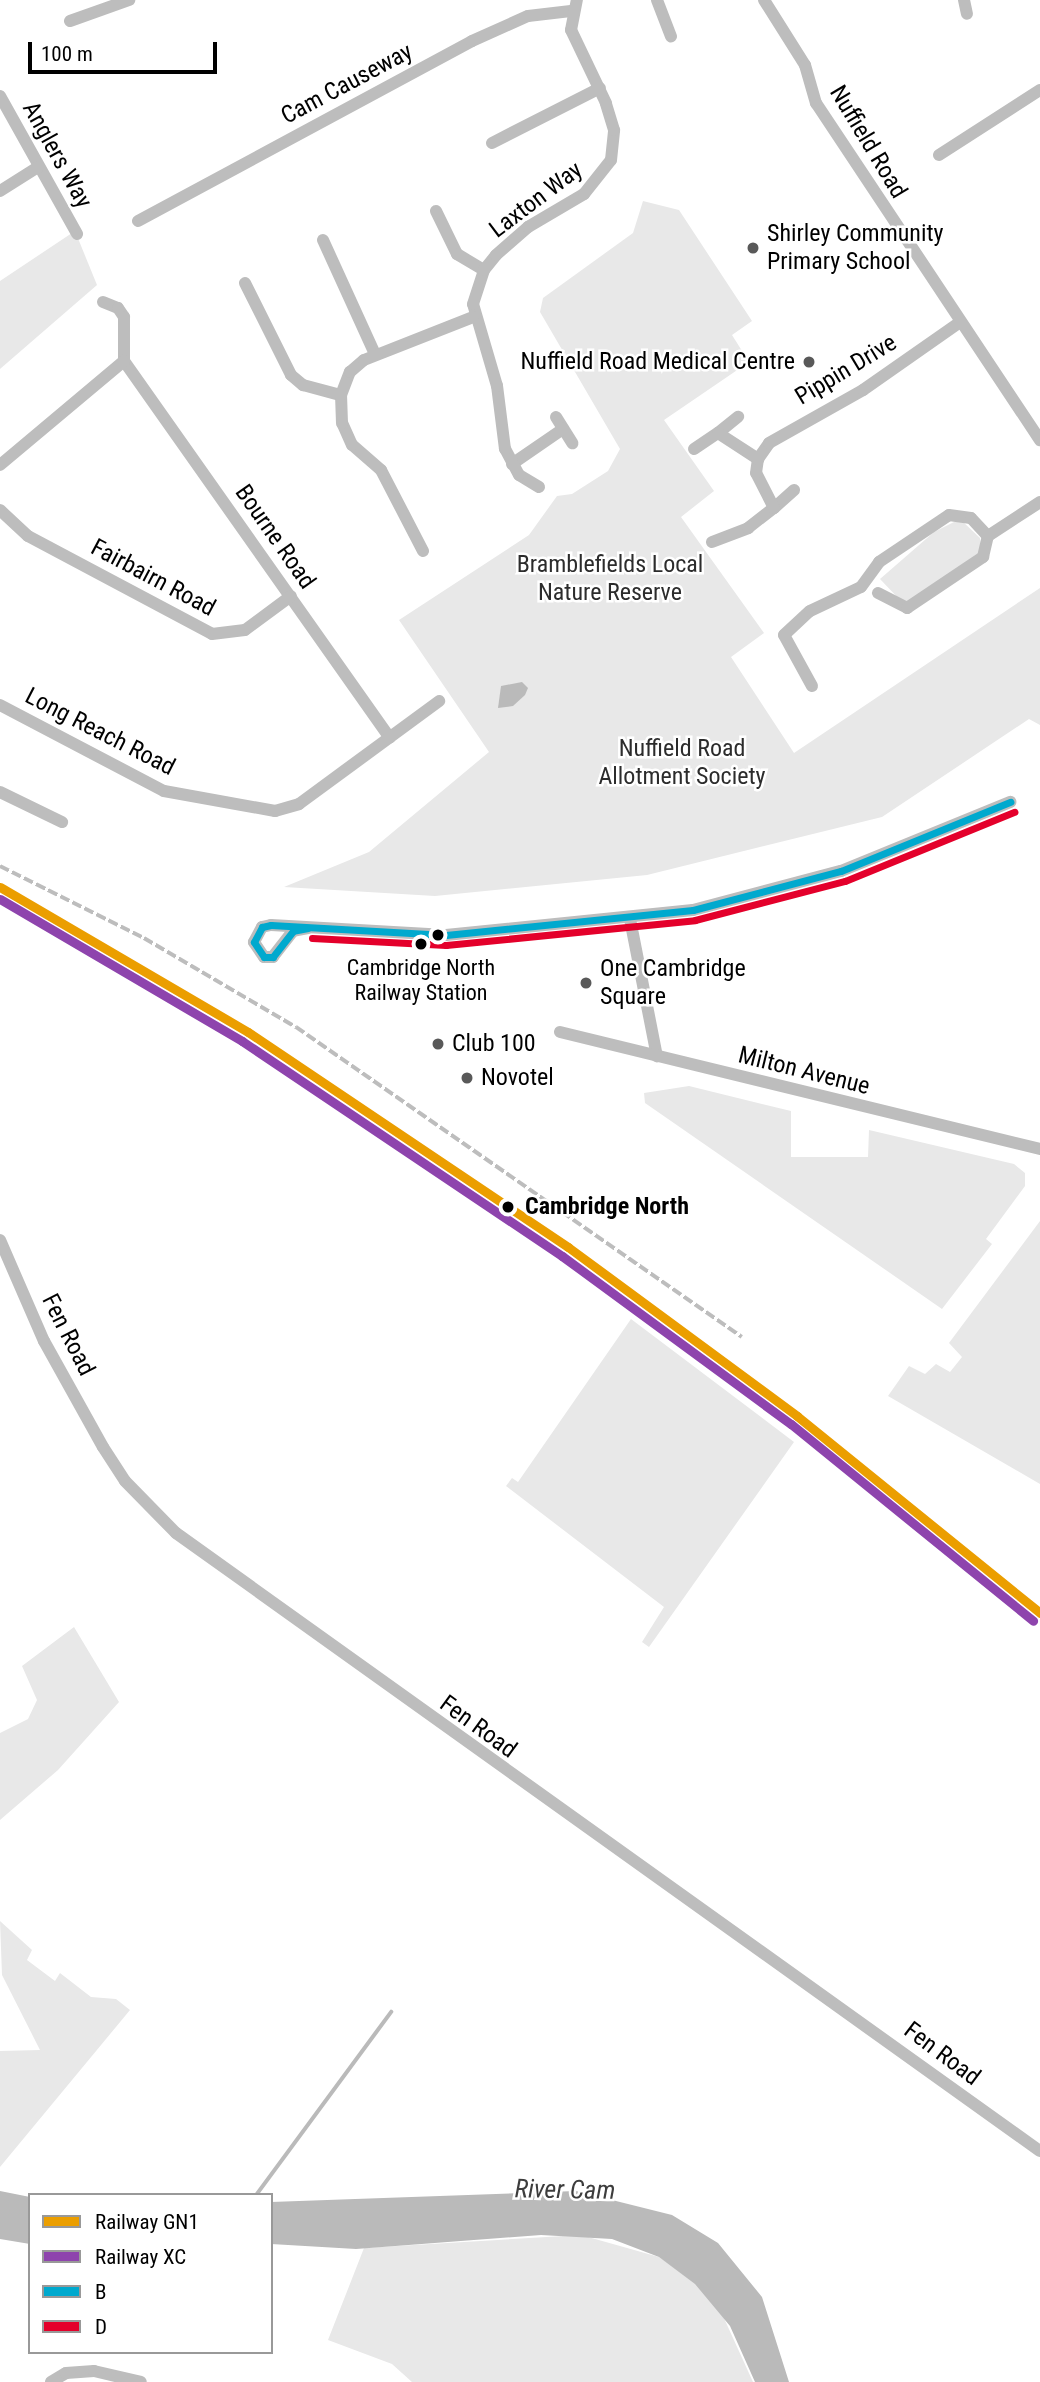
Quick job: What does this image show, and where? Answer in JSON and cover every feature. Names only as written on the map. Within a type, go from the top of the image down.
[{"type":"street","points":[[70,22],[129,0]]},
{"type":"street","points":[[657,0],[671,36]]},
{"type":"street","name":"Nuffield Road","points":[[764,0],[804,65],[816,103],[1040,440]]},
{"type":"street","points":[[964,0],[967,15]]},
{"type":"street","name":"Laxton Way","points":[[512,464],[505,449],[497,386],[473,317],[474,291],[484,270],[509,242],[584,194],[606,171],[614,131],[600,88],[571,30],[574,6]]},
{"type":"street","name":"Cam Causeway","points":[[138,221],[472,41],[544,11],[574,6]]},
{"type":"street","points":[[492,143],[600,88]]},
{"type":"street","points":[[939,155],[1040,90]]},
{"type":"street","name":"Anglers Way","points":[[0,96],[77,234]]},
{"type":"street","points":[[0,191],[38,167]]},
{"type":"street","points":[[436,211],[457,254],[484,270]]},
{"type":"street","points":[[323,240],[375,354]]},
{"type":"street","points":[[245,283],[291,375],[303,385],[341,395]]},
{"type":"street","points":[[0,465],[124,361],[124,317],[118,308],[103,302]]},
{"type":"street","points":[[423,551],[381,470],[352,445],[342,424],[341,395],[350,372],[375,354],[473,317]]},
{"type":"street","name":"Pippin Drive","points":[[758,459],[786,430],[863,390],[960,322]]},
{"type":"street","name":"Bourne Road","points":[[124,361],[390,738]]},
{"type":"street","points":[[556,417],[572,443]]},
{"type":"street","points":[[694,449],[738,417]]},
{"type":"street","points":[[539,487],[512,464],[563,429]]},
{"type":"street","points":[[718,433],[758,459],[757,478],[774,508]]},
{"type":"street","points":[[712,542],[748,528],[794,490]]},
{"type":"street","points":[[900,622],[903,609],[982,557],[988,536],[1040,502]]},
{"type":"street","name":"Fairbairn Road","points":[[0,510],[28,536],[204,631],[244,630],[291,596]]},
{"type":"street","points":[[784,635],[825,601],[860,587],[886,556],[949,515],[971,518],[988,536]]},
{"type":"street","points":[[878,593],[903,609]]},
{"type":"street","points":[[770,631],[784,635],[813,686]]},
{"type":"street","name":"Long Reach Road","points":[[0,705],[164,791],[275,811],[299,804],[439,701]]},
{"type":"street","points":[[0,792],[62,822]]},
{"type":"street","points":[[308,928],[293,931],[285,945],[273,957],[257,951],[256,934],[271,925],[409,936],[630,919],[794,885],[1010,802]]},
{"type":"street","points":[[630,919],[657,1056]]},
{"type":"street","points":[[271,925],[279,928],[285,945]]},
{"type":"street","name":"Milton Avenue","points":[[560,1032],[1040,1149]]},
{"type":"street","name":"Fen Road","points":[[0,1240],[44,1341],[103,1447],[125,1480],[176,1533],[1040,2151]]},
{"type":"street","points":[[51,2382],[66,2373],[94,2371],[141,2382]]},
{"type":"green space","points":[[643,201],[679,210],[752,321],[732,335],[749,362],[664,420],[714,491],[681,517],[764,633],[731,657],[794,753],[1040,588],[1040,725],[1029,719],[882,817],[647,875],[435,896],[284,887],[369,852],[489,752],[399,620],[529,535],[557,496],[572,494],[608,471],[620,449],[540,312],[543,298],[633,233]]},
{"type":"green space","points":[[75,231],[97,285],[0,369],[0,281]]},
{"type":"green space","points":[[960,519],[980,538],[981,551],[910,602],[899,599],[880,579],[934,532]]},
{"type":"green space","points":[[689,1086],[791,1111],[791,1157],[868,1157],[869,1130],[1014,1164],[1025,1173],[1025,1186],[986,1239],[992,1244],[942,1309],[645,1103],[644,1093]]},
{"type":"green space","points":[[1040,1221],[1040,1484],[888,1396],[909,1366],[925,1374],[936,1364],[950,1372],[962,1357],[949,1343]]},
{"type":"green space","points":[[631,1319],[794,1442],[649,1647],[642,1642],[664,1607],[506,1486],[512,1478],[518,1482]]},
{"type":"green space","points":[[74,1627],[119,1702],[58,1770],[0,1820],[0,1733],[28,1719],[37,1700],[22,1666]]},
{"type":"green space","points":[[0,1921],[32,1950],[27,1960],[55,1981],[60,1973],[91,1997],[116,1999],[130,2010],[0,2167],[0,2051],[40,2050],[2,1975]]},
{"type":"green space","points":[[581,2235],[659,2257],[713,2294],[753,2382],[412,2382],[392,2364],[328,2340],[364,2248]]},
{"type":"shaded area","points":[[522,682],[528,688],[525,695],[513,706],[498,708],[501,686]]},
{"type":"shaded area","points":[[0,2191],[28,2197],[28,2244],[0,2239]]},
{"type":"shaded area","points":[[576,2191],[672,2215],[718,2243],[762,2297],[789,2382],[755,2382],[730,2326],[695,2284],[659,2257],[612,2239],[541,2235],[356,2249],[273,2244],[273,2202]]},
{"type":"waterway","points":[[258,2193],[391,2012]]},
{"type":"railway","points":[[0,866],[144,938],[296,1027],[742,1337]]},
{"type":"rail line","name":"GN1","points":[[0,887],[248,1032],[568,1247],[797,1416],[1040,1613]]},
{"type":"rail line","name":"XC","points":[[0,899],[242,1041],[562,1256],[791,1424],[1033,1621]]},
{"type":"transit line","name":"B","points":[[308,928],[293,931],[273,957],[264,957],[254,942],[262,927],[271,925],[446,935],[693,910],[841,871],[1010,802]]},
{"type":"transit line","name":"D","points":[[312,938],[446,945],[695,920],[845,881],[1014,812]]},
{"type":"place","name":"Shirley Community Primary School","points":[[753,248]]},
{"type":"place","name":"Nuffield Road Medical Centre","points":[[809,362]]},
{"type":"place","name":"Cambridge North Railway Station","points":[[421,944]]},
{"type":"place","name":"One Cambridge Square","points":[[586,983]]},
{"type":"place","name":"Club 100","points":[[438,1044]]},
{"type":"place","name":"Novotel","points":[[467,1078]]},
{"type":"place","name":"Cambridge North","points":[[508,1207]]},
{"type":"park label","name":"Bramblefields Local Nature Reserve","points":[[610,579]]},
{"type":"park label","name":"Nuffield Road Allotment Society","points":[[682,763]]},
{"type":"water label","name":"River Cam","points":[[565,2190]]}]
